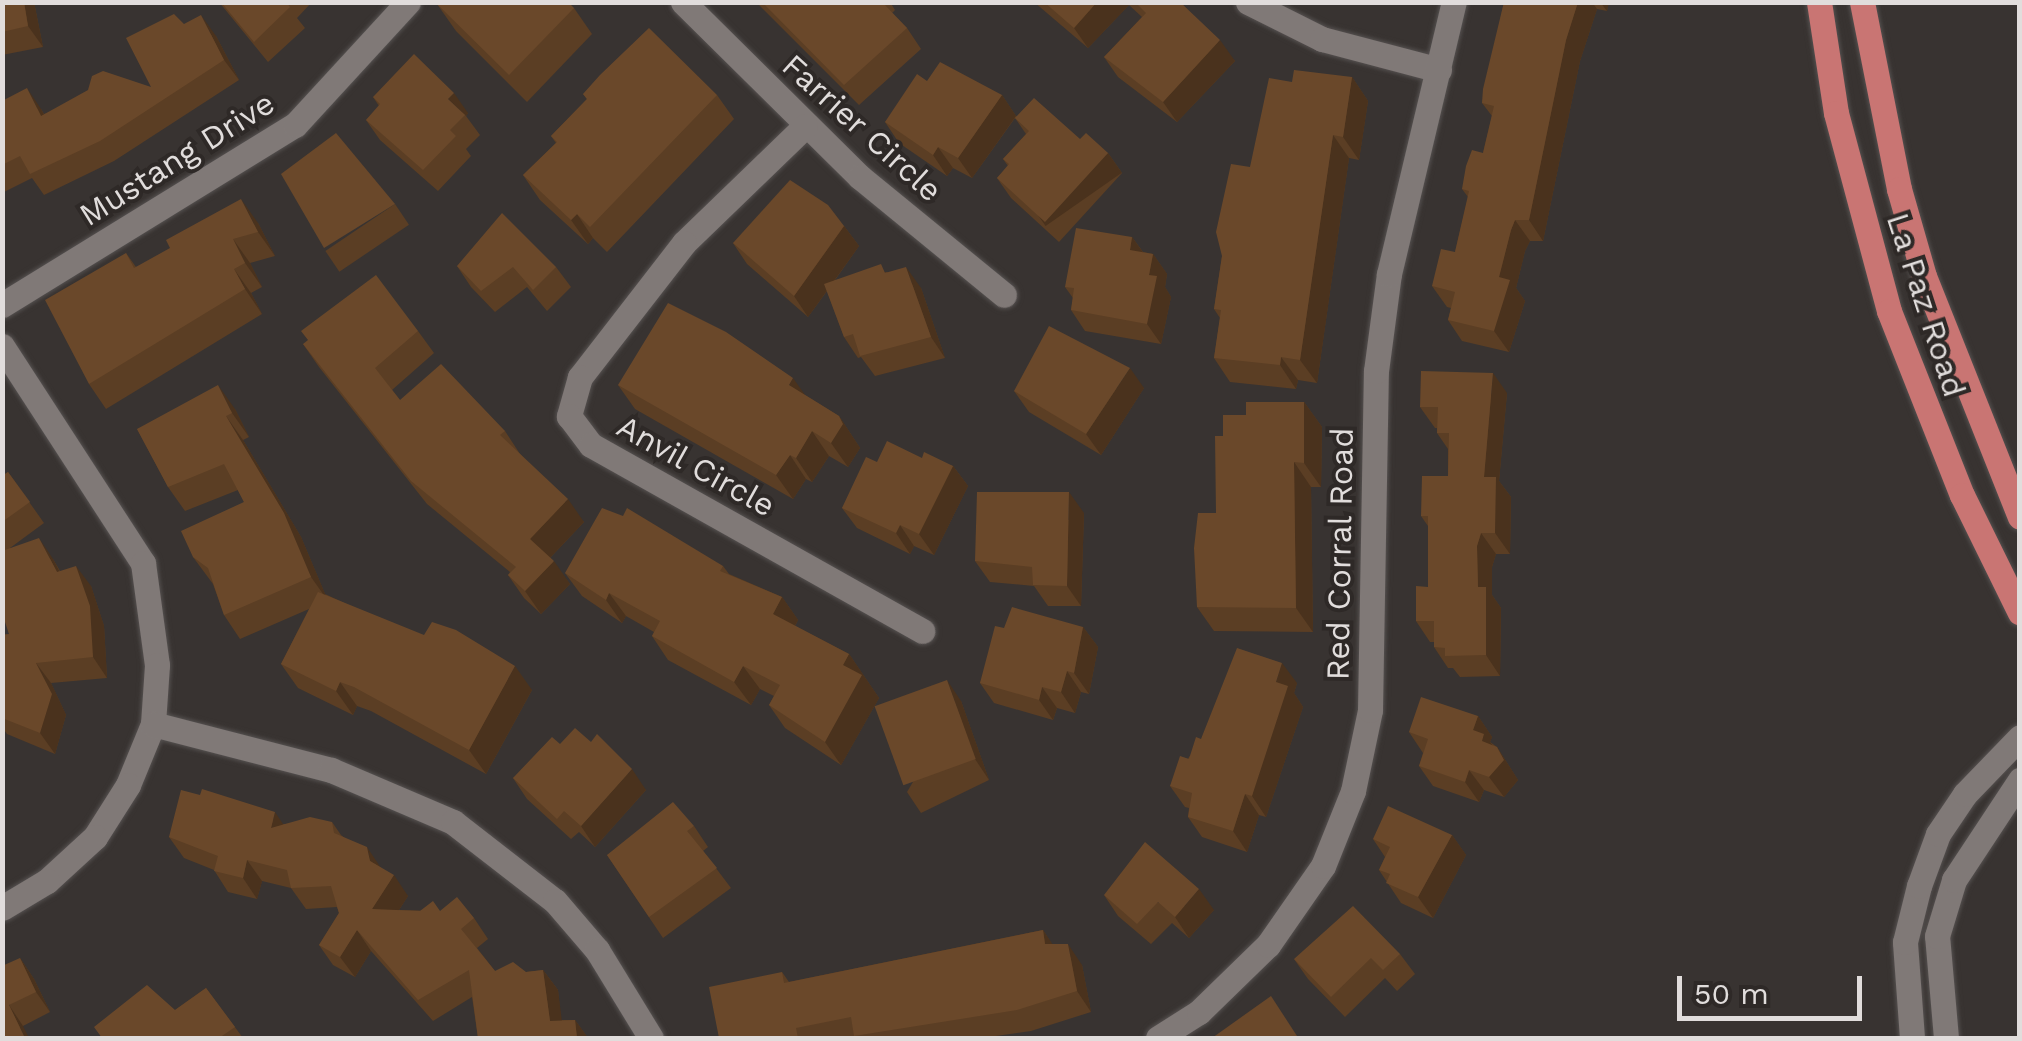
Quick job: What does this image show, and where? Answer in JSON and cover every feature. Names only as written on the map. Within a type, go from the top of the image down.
[{"type":"main road","name":"La Paz Road","points":[[1818,2],[1840,130],[1889,311],[1962,495],[2020,613]]},
{"type":"main road","name":"La Paz Road","points":[[1862,2],[1899,190],[1924,276],[2020,517]]},
{"type":"street","name":"Mustang Drive","points":[[2,304],[295,125],[408,2]]},
{"type":"street","name":"Farrier Circle","points":[[683,2],[805,126],[1004,296]]},
{"type":"street","points":[[1248,2],[1322,39],[1439,70]]},
{"type":"street","name":"Red Corral Road","points":[[1158,1038],[1200,1012],[1268,945],[1322,866],[1353,791],[1370,710],[1376,371],[1390,274],[1454,2]]},
{"type":"street","name":"Anvil Circle","points":[[805,126],[684,243],[580,377],[569,416],[590,445],[922,631]]},
{"type":"street","points":[[2,346],[144,563],[157,665],[152,724],[128,785],[95,836],[47,881],[2,908]]},
{"type":"street","points":[[152,724],[331,770],[454,822],[555,901],[598,950],[651,1038]]},
{"type":"street","points":[[1912,1038],[1905,942],[1919,886],[1938,834],[1965,794],[2020,737]]},
{"type":"street","points":[[1946,1038],[1937,936],[1954,880],[2020,780]]},
{"type":"building","points":[[2,2],[24,2],[28,26],[2,32]]},
{"type":"building","points":[[221,2],[286,2],[290,7],[254,42]]},
{"type":"building","points":[[439,2],[568,2],[574,8],[509,75]]},
{"type":"building","points":[[762,2],[882,2],[907,28],[844,85]]},
{"type":"building","points":[[1044,2],[1097,2],[1074,28]]},
{"type":"building","points":[[1135,2],[1180,2],[1220,40],[1163,102],[1104,57],[1146,13]]},
{"type":"building","points":[[1504,2],[1578,2],[1566,40],[1529,220],[1515,220],[1499,277],[1510,280],[1494,331],[1448,320],[1455,292],[1432,286],[1441,249],[1455,252],[1469,191],[1462,189],[1472,150],[1483,153],[1494,106],[1482,103],[1483,89]]},
{"type":"building","points":[[174,14],[184,24],[201,15],[224,60],[100,141],[30,174],[20,156],[2,165],[2,101],[27,88],[41,116],[88,90],[92,76],[103,71],[151,87],[126,38]]},
{"type":"building","points":[[649,28],[717,95],[590,227],[577,214],[571,220],[523,175],[557,142],[551,136],[587,99],[583,94]]},
{"type":"building","points":[[414,54],[454,93],[448,99],[465,115],[450,130],[456,136],[423,170],[366,120],[380,104],[373,97]]},
{"type":"building","points":[[940,62],[1002,95],[958,158],[938,147],[933,155],[885,122],[917,74],[927,81]]},
{"type":"building","points":[[1294,70],[1352,77],[1343,137],[1333,135],[1300,360],[1281,357],[1280,365],[1214,358],[1221,310],[1214,309],[1222,256],[1216,232],[1231,164],[1250,167],[1269,78],[1292,82]]},
{"type":"building","points":[[1034,98],[1080,139],[1086,133],[1108,153],[1045,222],[997,178],[1009,164],[1003,159],[1029,131],[1015,118]]},
{"type":"building","points":[[336,133],[395,204],[324,248],[281,174]]},
{"type":"building","points":[[790,180],[828,205],[844,226],[794,296],[733,243]]},
{"type":"building","points":[[241,199],[258,232],[233,239],[245,263],[234,269],[245,289],[89,384],[45,300],[126,253],[134,268],[170,248],[166,240]]},
{"type":"building","points":[[502,213],[556,267],[533,290],[513,267],[481,291],[457,266]]},
{"type":"building","points":[[1076,228],[1132,237],[1130,250],[1153,254],[1149,275],[1157,276],[1147,324],[1071,310],[1074,288],[1065,287]]},
{"type":"building","points":[[881,264],[885,273],[906,267],[931,337],[860,356],[853,334],[844,337],[824,284]]},
{"type":"building","points":[[376,275],[418,331],[375,368],[400,400],[441,364],[505,431],[500,435],[568,499],[530,539],[554,561],[525,591],[508,575],[516,567],[411,481],[303,344],[308,340],[301,331]]},
{"type":"building","points":[[668,303],[726,332],[793,378],[789,385],[839,416],[843,424],[831,443],[812,431],[796,458],[790,455],[776,475],[618,385]]},
{"type":"building","points":[[1049,326],[1130,368],[1086,434],[1014,391]]},
{"type":"building","points":[[1421,371],[1493,373],[1484,477],[1496,477],[1495,533],[1481,533],[1477,546],[1478,587],[1486,587],[1486,655],[1445,656],[1445,648],[1434,647],[1434,621],[1416,621],[1416,586],[1428,587],[1428,516],[1421,516],[1422,476],[1448,476],[1449,433],[1437,433],[1438,407],[1420,407]]},
{"type":"building","points":[[218,385],[232,413],[226,416],[284,513],[311,577],[224,615],[208,568],[193,557],[181,531],[244,502],[224,464],[168,487],[137,429]]},
{"type":"building","points":[[1246,402],[1304,402],[1304,463],[1294,462],[1296,608],[1197,607],[1194,548],[1198,513],[1216,513],[1215,436],[1223,436],[1223,415],[1246,415]]},
{"type":"building","points":[[887,441],[922,458],[924,452],[953,466],[919,534],[900,525],[896,533],[842,508],[866,457],[877,462]]},
{"type":"building","points":[[8,472],[30,502],[2,522],[2,476]]},
{"type":"building","points":[[977,492],[1069,492],[1067,586],[1033,585],[1032,567],[975,561]]},
{"type":"building","points":[[602,508],[623,516],[627,508],[723,566],[720,571],[782,597],[773,614],[849,654],[843,665],[862,675],[825,742],[769,705],[780,685],[743,666],[734,682],[652,636],[660,621],[609,593],[606,600],[565,573]]},
{"type":"building","points":[[39,538],[57,572],[76,566],[90,606],[93,657],[36,663],[52,694],[40,733],[2,718],[2,635],[9,634],[2,613],[2,551]]},
{"type":"building","points":[[318,592],[424,635],[432,622],[456,630],[515,666],[469,750],[354,687],[340,682],[336,691],[281,664]]},
{"type":"building","points":[[1012,607],[1083,627],[1074,673],[1067,671],[1061,692],[1042,687],[1039,700],[980,683],[995,626],[1004,628]]},
{"type":"building","points":[[1237,648],[1282,663],[1276,682],[1288,686],[1252,796],[1245,794],[1233,831],[1188,817],[1192,793],[1170,786],[1180,756],[1189,759],[1196,737],[1201,739]]},
{"type":"building","points":[[947,680],[976,759],[903,785],[875,706]]},
{"type":"building","points":[[1421,697],[1478,716],[1473,730],[1484,734],[1482,741],[1497,747],[1504,760],[1489,777],[1469,770],[1465,782],[1419,766],[1428,739],[1409,732]]},
{"type":"building","points":[[575,728],[591,742],[597,734],[632,769],[581,826],[564,811],[557,819],[513,778],[552,737],[560,744]]},
{"type":"building","points":[[202,789],[275,812],[271,828],[310,817],[332,822],[334,833],[367,847],[370,861],[394,875],[372,909],[420,911],[433,901],[440,911],[457,897],[474,918],[461,929],[495,971],[513,962],[526,972],[543,970],[550,1021],[575,1020],[577,1038],[478,1038],[469,970],[418,1000],[357,930],[340,957],[319,945],[339,913],[331,886],[291,888],[287,870],[247,860],[243,878],[214,871],[218,856],[169,837],[181,790],[200,795]]},
{"type":"building","points":[[673,802],[694,826],[687,831],[717,868],[649,917],[607,855]]},
{"type":"building","points":[[1388,806],[1452,835],[1418,897],[1386,883],[1390,874],[1379,870],[1390,847],[1373,839]]},
{"type":"building","points":[[1145,842],[1199,889],[1175,917],[1158,902],[1137,924],[1104,895]]},
{"type":"building","points":[[1353,906],[1400,954],[1383,970],[1371,958],[1331,997],[1294,959]]},
{"type":"building","points":[[1043,930],[1045,944],[1068,944],[1077,991],[1017,1010],[854,1036],[851,1017],[796,1028],[798,1038],[719,1038],[709,987],[782,972],[784,983]]},
{"type":"building","points":[[20,958],[36,992],[9,1005],[25,1038],[2,1038],[2,966]]},
{"type":"building","points":[[147,985],[175,1010],[206,988],[235,1027],[219,1038],[102,1038],[94,1027]]},
{"type":"building","points":[[1271,996],[1297,1036],[1212,1038]]}]
